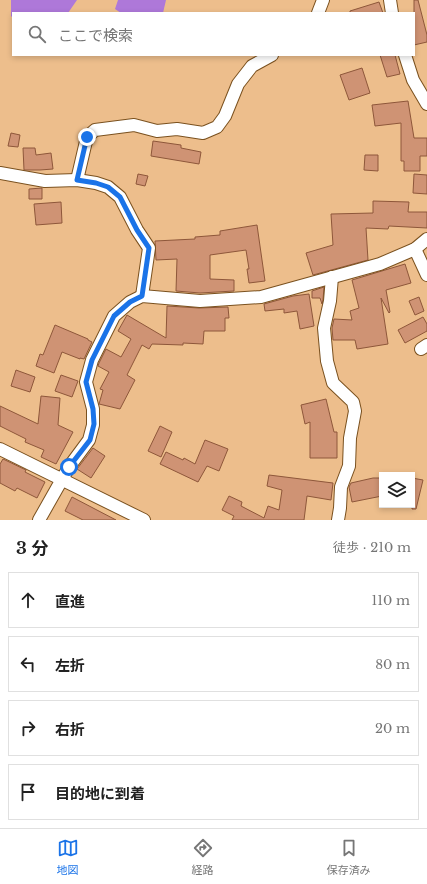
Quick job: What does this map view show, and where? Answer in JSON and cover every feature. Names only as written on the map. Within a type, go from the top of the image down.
[{"type":"street","points":[[318,12],[323,0]]},
{"type":"street","points":[[390,0],[392,12]]},
{"type":"street","points":[[77,180],[87,137],[95,130],[134,125],[157,131],[177,129],[203,133],[217,127],[225,116],[238,84],[252,66],[270,56]]},
{"type":"street","points":[[405,56],[414,80],[427,104]]},
{"type":"street","points":[[0,173],[45,181],[77,180],[96,183],[108,187],[120,197],[137,230],[149,248],[142,296]]},
{"type":"street","points":[[39,520],[69,467],[90,440],[94,424],[93,409],[86,382],[92,360],[114,316],[130,302],[142,296],[200,301],[261,297],[380,264],[416,249],[427,239]]},
{"type":"street","points":[[416,249],[427,275]]},
{"type":"street","points":[[332,277],[330,301],[324,328],[327,361],[333,382],[353,402],[355,411],[350,438],[349,466],[341,487],[338,520]]},
{"type":"street","points":[[0,449],[144,520]]},
{"type":"shaded area","points":[[11,0],[77,0],[69,12],[12,12],[12,17]]},
{"type":"shaded area","points":[[118,0],[166,0],[163,12],[120,12],[115,9]]},
{"type":"building","points":[[414,0],[418,0],[427,35],[427,42],[415,45],[415,12]]},
{"type":"building","points":[[379,2],[383,12],[350,12]]},
{"type":"building","points":[[380,56],[395,56],[400,74],[387,77]]},
{"type":"building","points":[[362,68],[370,93],[349,100],[340,75]]},
{"type":"building","points":[[408,101],[414,138],[427,138],[427,156],[420,156],[420,171],[404,171],[404,161],[401,161],[401,123],[375,126],[372,105]]},
{"type":"building","points":[[11,133],[20,135],[18,147],[8,146]]},
{"type":"building","points":[[153,141],[181,145],[181,148],[201,152],[199,164],[151,156]]},
{"type":"building","points":[[23,148],[35,148],[36,155],[51,153],[53,169],[24,170]]},
{"type":"building","points":[[365,155],[378,155],[378,171],[364,170]]},
{"type":"building","points":[[138,174],[148,176],[145,186],[136,184]]},
{"type":"building","points":[[414,174],[427,175],[427,194],[413,193]]},
{"type":"building","points":[[42,188],[42,199],[29,199],[29,189]]},
{"type":"building","points":[[373,201],[409,202],[408,212],[427,212],[427,228],[389,226],[388,229],[366,228],[368,260],[313,275],[306,253],[333,245],[331,214],[373,213]]},
{"type":"building","points":[[61,202],[62,223],[36,225],[34,204]]},
{"type":"building","points":[[257,225],[265,281],[249,283],[247,269],[249,269],[246,250],[210,255],[210,279],[234,280],[234,291],[200,293],[176,291],[177,259],[156,260],[155,241],[195,239],[195,237],[220,235],[220,231]]},
{"type":"building","points":[[405,264],[411,283],[386,290],[389,313],[381,298],[388,344],[357,349],[355,340],[333,340],[332,328],[334,319],[352,320],[350,311],[359,308],[352,280]]},
{"type":"building","points":[[324,287],[322,304],[320,298],[312,298],[312,291]]},
{"type":"building","points":[[309,294],[314,326],[300,329],[297,311],[284,313],[284,309],[265,311],[264,304],[293,296]]},
{"type":"building","points":[[419,297],[424,311],[415,315],[409,301]]},
{"type":"building","points":[[167,306],[199,308],[228,307],[229,318],[225,318],[225,331],[204,331],[203,344],[152,344],[149,349],[142,345],[127,375],[135,380],[120,409],[99,404],[103,390],[100,389],[109,372],[98,366],[106,349],[121,357],[131,339],[118,331],[127,315],[166,338]]},
{"type":"building","points":[[423,317],[427,324],[427,331],[405,343],[398,330]]},
{"type":"building","points":[[55,325],[92,342],[84,359],[80,359],[62,352],[54,373],[36,366],[40,354],[43,355]]},
{"type":"building","points":[[16,370],[35,377],[30,392],[11,386]]},
{"type":"building","points":[[61,375],[78,381],[72,397],[55,391]]},
{"type":"building","points":[[41,396],[60,398],[58,425],[73,432],[56,464],[41,457],[44,450],[25,442],[26,439],[0,426],[0,406],[38,424]]},
{"type":"building","points":[[326,399],[334,432],[337,432],[337,458],[310,458],[310,422],[305,424],[301,405]]},
{"type":"building","points":[[160,426],[172,432],[161,457],[148,451]]},
{"type":"building","points":[[205,440],[228,449],[219,471],[207,466],[198,482],[160,464],[166,452],[183,460],[184,458],[195,464]]},
{"type":"building","points":[[93,448],[105,456],[91,478],[77,469]]},
{"type":"building","points":[[3,459],[26,470],[25,472],[45,482],[37,498],[17,488],[15,491],[0,483],[0,464]]},
{"type":"building","points":[[269,475],[333,483],[331,500],[307,496],[304,520],[232,520],[234,516],[222,510],[229,496],[242,502],[241,506],[264,518],[268,506],[279,510],[282,490],[267,486]]},
{"type":"building","points":[[379,478],[379,497],[352,502],[349,487],[351,483]]},
{"type":"building","points":[[415,479],[423,480],[416,509],[412,509],[415,508]]},
{"type":"building","points":[[72,497],[116,520],[83,520],[65,511]]},
{"type":"route","points":[[69,467],[90,440],[94,424],[93,409],[86,382],[92,360],[114,316],[130,302],[142,296],[149,248],[137,230],[120,197],[108,187],[96,183],[77,180],[87,137]]}]
